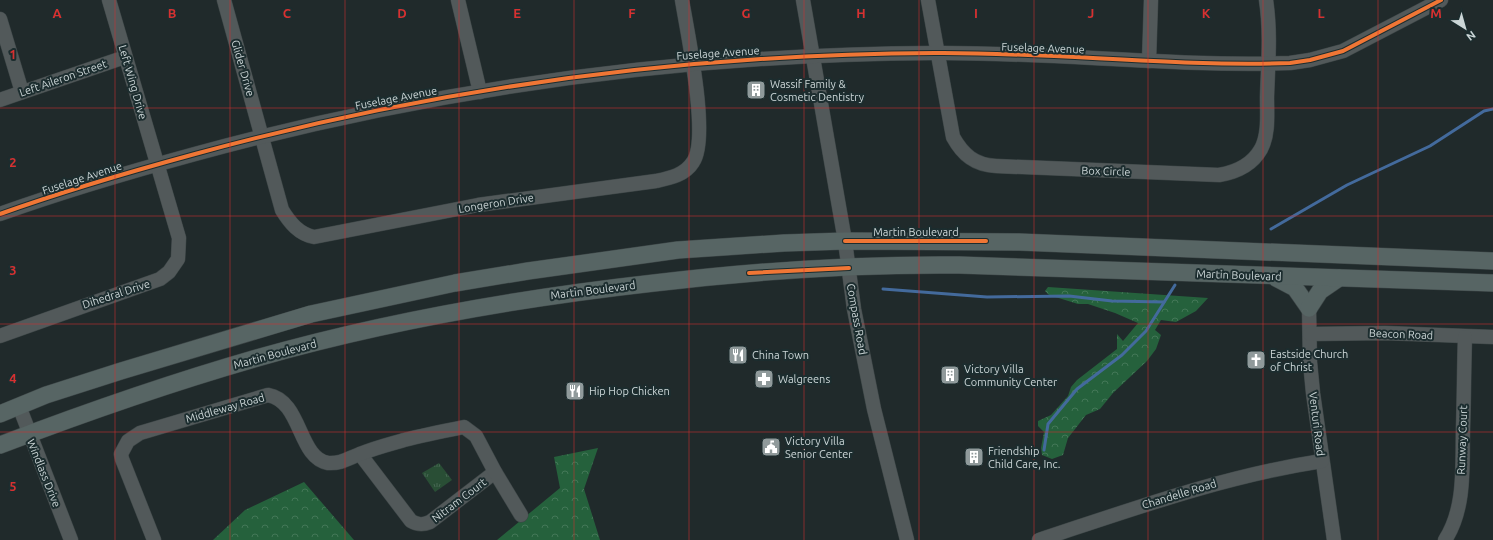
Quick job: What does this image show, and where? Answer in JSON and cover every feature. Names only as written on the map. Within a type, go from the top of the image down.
[{"type":"main road","name":"Martin Boulevard","points":[[0,414],[46,395],[311,314],[447,285],[528,271],[678,250],[784,243],[845,241],[1019,242],[1493,261]]},
{"type":"main road","name":"Martin Boulevard","points":[[0,445],[155,390],[258,358],[367,330],[472,308],[552,295],[736,273],[916,264],[1493,283]]},
{"type":"main road","points":[[1271,275],[1295,288],[1309,308],[1320,291],[1339,278]]},
{"type":"street","name":"Left Wing Drive","points":[[109,0],[157,164]]},
{"type":"street","name":"Glider Drive","points":[[224,0],[262,136]]},
{"type":"street","points":[[458,0],[480,92]]},
{"type":"street","name":"Longeron Drive","points":[[262,136],[282,210],[293,226],[308,236],[314,237],[478,205],[656,181],[677,176],[688,169],[696,155],[699,139],[693,63],[682,0]]},
{"type":"street","name":"Compass Road","points":[[803,0],[845,241],[854,309],[874,409],[907,540]]},
{"type":"street","name":"Box Circle","points":[[928,0],[953,137],[963,152],[978,163],[984,165],[1021,168],[1219,175],[1231,173],[1245,166],[1258,154],[1263,144],[1266,129],[1269,36],[1266,0]]},
{"type":"street","points":[[1149,60],[1151,0]]},
{"type":"street","name":"Fuselage Avenue","points":[[0,214],[106,179],[262,136],[388,107],[550,80],[693,63],[813,56],[938,53],[1268,64],[1310,60],[1343,51],[1441,0]]},
{"type":"street","points":[[0,19],[22,92]]},
{"type":"street","name":"Left Aileron Street","points":[[0,100],[125,57]]},
{"type":"street","name":"Dihedral Drive","points":[[0,336],[81,306],[152,284],[169,272],[178,259],[179,238],[157,164]]},
{"type":"street","name":"Venturi Road","points":[[1309,308],[1310,362],[1322,461],[1334,540]]},
{"type":"street","name":"Beacon Road","points":[[1310,334],[1375,333],[1493,337]]},
{"type":"street","name":"Runway Court","points":[[1445,540],[1453,527],[1456,516],[1462,476],[1465,336]]},
{"type":"street","name":"Middleway Road","points":[[154,540],[121,454],[128,442],[140,434],[268,395],[275,396],[285,403],[310,449],[321,460],[333,463],[343,462],[360,454],[405,440],[464,427],[472,431],[476,436],[495,472]]},
{"type":"street","name":"Windlass Drive","points":[[19,406],[28,434],[71,540]]},
{"type":"street","name":"Nitram Court","points":[[360,454],[411,521],[417,524],[425,524],[430,522],[495,472]]},
{"type":"street","name":"Chandelle Road","points":[[1039,540],[1194,489],[1262,472],[1322,461]]},
{"type":"street","points":[[495,472],[521,516]]},
{"type":"green space","points":[[1048,287],[1208,298],[1196,311],[1176,322],[1161,320],[1155,330],[1161,335],[1156,349],[1147,361],[1113,393],[1100,409],[1086,415],[1068,438],[1063,455],[1052,459],[1042,455],[1041,448],[1044,432],[1038,426],[1038,421],[1051,415],[1068,396],[1071,387],[1077,380],[1117,349],[1117,334],[1123,341],[1138,323],[1088,304],[1078,304],[1049,295],[1045,291]]},
{"type":"green space","points":[[598,448],[584,489],[600,540],[497,540],[560,488],[554,457]]},
{"type":"green space","points":[[439,463],[452,480],[435,492],[422,473]]},
{"type":"green space","points":[[304,482],[354,540],[213,540],[245,510]]},
{"type":"waterway","points":[[1271,229],[1347,185],[1430,146],[1484,111],[1493,109]]},
{"type":"waterway","points":[[1044,450],[1048,424],[1077,389],[1122,355],[1146,331],[1175,285]]},
{"type":"waterway","points":[[883,289],[987,297],[1069,296],[1112,301],[1164,302]]},
{"type":"cycle path","points":[[0,214],[48,197],[121,175],[195,154],[286,131],[469,93],[562,79],[655,68],[748,60],[841,55],[979,53],[1201,63],[1290,63],[1310,60],[1343,51],[1441,0]]},
{"type":"cycle path","points":[[845,241],[986,241]]},
{"type":"cycle path","points":[[749,273],[849,268]]},
{"type":"place","name":"Wassif Family & Cosmetic Dentistry","points":[[756,90]]},
{"type":"place","name":"China Town","points":[[738,355]]},
{"type":"place","name":"Eastside Church of Christ","points":[[1256,360]]},
{"type":"place","name":"Victory Villa Community Center","points":[[950,375]]},
{"type":"place","name":"Walgreens","points":[[764,379]]},
{"type":"place","name":"Hip Hop Chicken","points":[[575,391]]},
{"type":"place","name":"Victory Villa Senior Center","points":[[771,447]]},
{"type":"place","name":"Friendship Child Care, Inc.","points":[[974,457]]}]
